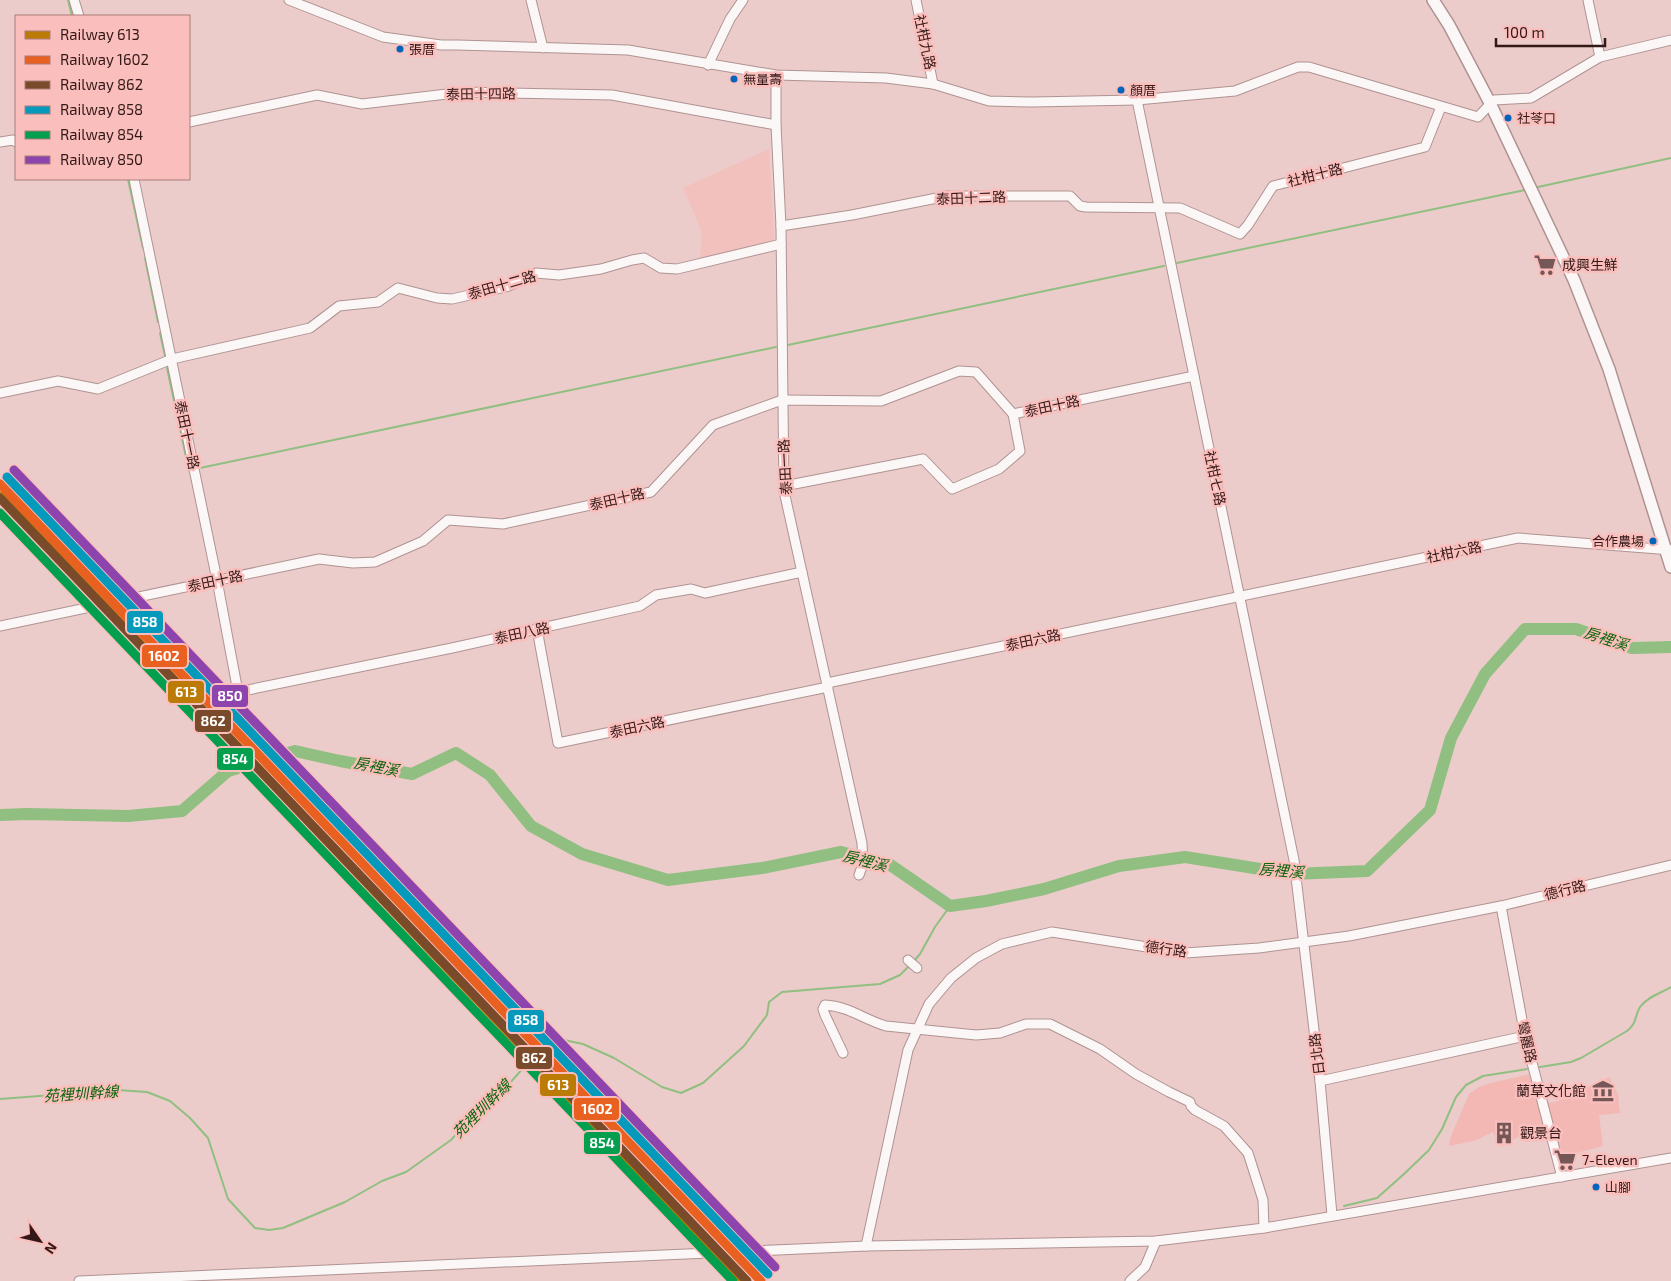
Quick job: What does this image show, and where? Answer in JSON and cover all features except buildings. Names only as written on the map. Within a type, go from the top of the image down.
[{"type":"main road","points":[[1433,0],[1490,103],[1574,280],[1602,351],[1668,550],[1671,567]]},
{"type":"street","points":[[74,0],[79,15]]},
{"type":"street","points":[[289,0],[383,37],[441,46],[628,50],[776,76],[886,78],[933,84],[989,101],[1136,100],[1235,91],[1298,67],[1309,67],[1478,117],[1494,100],[1531,98],[1600,57],[1671,40]]},
{"type":"street","points":[[532,0],[543,48]]},
{"type":"street","points":[[708,64],[730,19],[743,0]]},
{"type":"street","name":"社柑九路","points":[[916,0],[933,84]]},
{"type":"street","points":[[1588,0],[1600,57]]},
{"type":"street","name":"泰田一路","points":[[776,76],[776,125],[781,226],[784,486],[864,850],[863,864],[859,875]]},
{"type":"street","name":"泰田十四路","points":[[190,122],[317,95],[362,104],[464,92],[612,95],[776,125]]},
{"type":"street","name":"社柑七路","points":[[1136,100],[1293,856],[1297,893]]},
{"type":"street","name":"社柑十路","points":[[1159,209],[1180,208],[1240,234],[1273,186],[1425,147],[1441,107]]},
{"type":"street","points":[[0,142],[15,141]]},
{"type":"street","name":"泰田十一路","points":[[134,180],[217,580],[238,692]]},
{"type":"street","name":"泰田十二路","points":[[781,226],[852,215],[947,196],[1070,196],[1080,206],[1086,207],[1159,209]]},
{"type":"street","name":"泰田十二路","points":[[0,394],[58,381],[98,388],[172,360],[310,328],[339,306],[378,302],[398,288],[437,298],[452,299],[509,286],[536,273],[559,275],[601,270],[644,258],[661,268],[677,269],[781,244]]},
{"type":"street","name":"泰田十路","points":[[0,626],[319,559],[353,563],[375,562],[423,541],[448,520],[503,524],[651,492],[713,425],[782,400],[882,401],[959,371],[976,372],[1013,414],[1194,376]]},
{"type":"street","points":[[784,486],[923,459],[952,490],[999,469],[1020,451],[1013,414]]},
{"type":"street","name":"社柑六路","points":[[1240,598],[1518,538],[1668,550]]},
{"type":"street","name":"泰田八路","points":[[238,692],[640,606],[656,595],[691,589],[705,593],[802,572]]},
{"type":"street","name":"泰田六路","points":[[537,629],[558,743],[1240,598]]},
{"type":"street","name":"德行路","points":[[866,1246],[908,1050],[916,1029],[929,1004],[952,978],[976,958],[1002,944],[1052,932],[1185,953],[1260,948],[1349,936],[1501,906],[1671,865]]},
{"type":"street","name":"日北路","points":[[1297,893],[1320,1081],[1332,1215]]},
{"type":"street","name":"彎麗路","points":[[1501,906],[1525,1036],[1562,1177]]},
{"type":"street","points":[[908,960],[917,968]]},
{"type":"street","points":[[843,1053],[825,1015],[823,1009],[825,1006],[846,1008],[874,1023],[886,1026],[976,1035],[1000,1033],[1026,1024],[1041,1023],[1058,1027],[1100,1049],[1136,1074],[1190,1102],[1195,1110],[1224,1126],[1248,1153],[1264,1200],[1264,1228]]},
{"type":"street","points":[[1320,1081],[1525,1036]]},
{"type":"street","points":[[79,1281],[174,1279],[866,1246],[1156,1240],[1264,1228],[1671,1158]]},
{"type":"street","points":[[1130,1281],[1145,1267],[1156,1240]]},
{"type":"shaded area","points":[[769,149],[774,240],[700,263],[702,232],[683,188]]},
{"type":"shaded area","points":[[1539,1072],[1546,1103],[1556,1102],[1609,1077],[1618,1094],[1620,1113],[1599,1115],[1603,1146],[1558,1158],[1554,1140],[1524,1142],[1520,1136],[1501,1147],[1493,1132],[1474,1141],[1449,1146],[1451,1136],[1469,1094],[1479,1087],[1491,1083]]},
{"type":"waterway","points":[[68,0],[72,15]]},
{"type":"waterway","points":[[1538,187],[1671,158]]},
{"type":"waterway","points":[[128,180],[143,248]]},
{"type":"waterway","points":[[1177,263],[1525,190]]},
{"type":"waterway","points":[[145,258],[158,322]]},
{"type":"waterway","points":[[788,345],[1164,266]]},
{"type":"waterway","points":[[160,333],[165,356]]},
{"type":"waterway","points":[[200,468],[776,347]]},
{"type":"waterway","points":[[167,368],[189,471]]},
{"type":"waterway","name":"房裡溪","points":[[0,815],[128,816],[182,811],[228,771],[295,751],[412,774],[456,753],[490,775],[531,826],[582,854],[668,880],[762,868],[841,852],[889,864],[950,906],[1044,889],[1119,866],[1185,857],[1292,874],[1367,871],[1430,810],[1451,738],[1485,674],[1525,629],[1576,629],[1632,648],[1671,647]]},
{"type":"waterway","name":"苑裡圳幹線","points":[[914,961],[950,906]]},
{"type":"waterway","name":"苑裡圳幹線","points":[[0,1099],[118,1090],[147,1092],[170,1101],[190,1118],[208,1138],[228,1199],[255,1228],[269,1230],[283,1228],[345,1202],[382,1181],[406,1172],[451,1140],[471,1118],[502,1092],[524,1067],[552,1045],[564,1040],[583,1044],[614,1058],[662,1087],[681,1093],[703,1083],[744,1046],[767,1015],[769,1002],[782,992],[880,984],[900,975],[909,966]]},
{"type":"waterway","points":[[1540,1067],[1571,1062],[1581,1058],[1627,1031],[1633,1025],[1640,1007],[1650,998],[1671,987]]},
{"type":"waterway","points":[[1344,1206],[1377,1198],[1429,1150],[1442,1129],[1456,1097],[1466,1085],[1483,1076],[1527,1069]]},
{"type":"rail line","name":"850","points":[[14,470],[775,1267]]},
{"type":"rail line","name":"858","points":[[7,477],[768,1274]]},
{"type":"rail line","name":"1602","points":[[0,484],[761,1281]]},
{"type":"rail line","name":"613","points":[[0,496],[744,1281]]},
{"type":"rail line","name":"862","points":[[0,498],[747,1281]]},
{"type":"rail line","name":"854","points":[[0,513],[733,1281]]},
{"type":"place","name":"張厝","points":[[400,49]]},
{"type":"place","name":"無量壽","points":[[734,79]]},
{"type":"place","name":"顏厝","points":[[1121,90]]},
{"type":"place","name":"社苓口","points":[[1508,118]]},
{"type":"place","name":"成興生鮮","points":[[1545,265]]},
{"type":"place","name":"合作農場","points":[[1653,541]]},
{"type":"place","name":"蘭草文化館","points":[[1603,1091]]},
{"type":"place","name":"觀景台","points":[[1504,1133]]},
{"type":"place","name":"7-Eleven","points":[[1565,1160]]},
{"type":"place","name":"山腳","points":[[1596,1187]]}]
